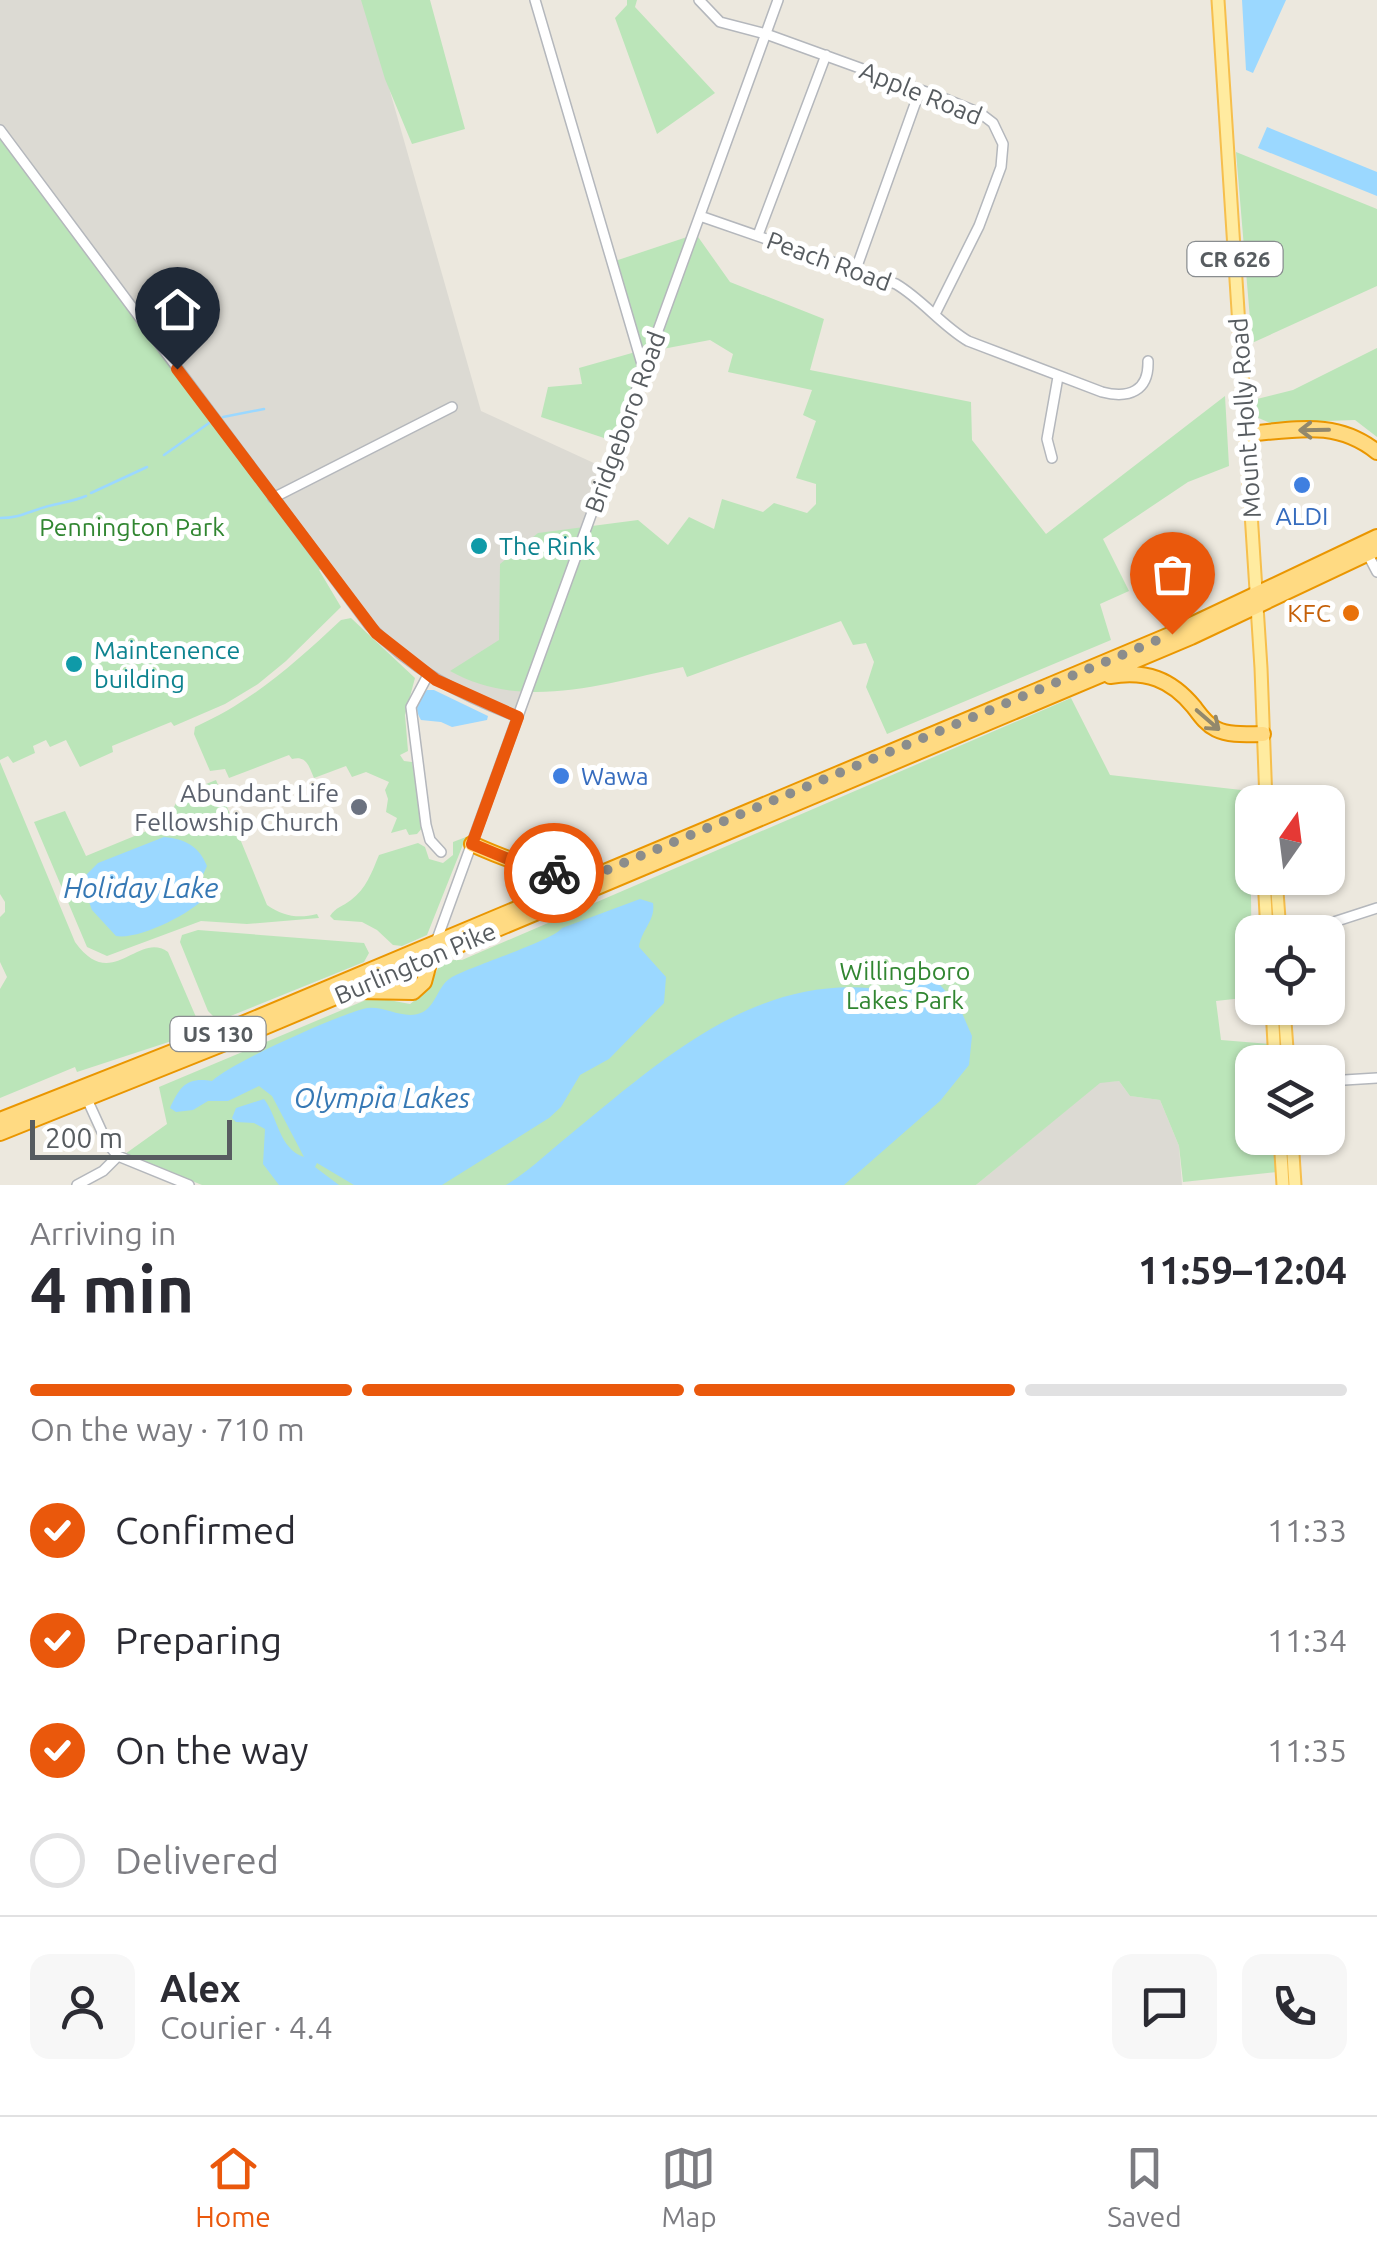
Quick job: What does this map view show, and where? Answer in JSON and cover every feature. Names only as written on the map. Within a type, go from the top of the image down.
[{"type":"highway","points":[[1246,434],[1339,431],[1360,438],[1377,452]]},
{"type":"highway","name":"Burlington Pike","points":[[0,1133],[346,992],[602,872],[1256,602],[1377,537]]},
{"type":"highway","name":"Burlington Pike","points":[[0,1120],[433,950],[1095,677],[1372,551]]},
{"type":"highway","points":[[1095,677],[1136,673],[1159,678],[1178,691],[1213,728],[1263,734]]},
{"type":"highway","points":[[472,844],[520,864],[555,873],[602,872]]},
{"type":"highway","points":[[346,992],[414,992],[426,976],[433,950]]},
{"type":"main road","name":"Mount Holly Road","points":[[1218,0],[1256,602]]},
{"type":"main road","name":"CR 626","points":[[1256,602],[1265,785]]},
{"type":"main road","points":[[1281,1155],[1282,1185]]},
{"type":"main road","points":[[1293,1155],[1295,1185]]},
{"type":"street","points":[[535,0],[644,371]]},
{"type":"street","name":"Apple Road","points":[[699,0],[720,22],[766,34],[920,90],[987,118],[998,129],[1004,151],[979,226],[935,314]]},
{"type":"street","name":"Bridgeboro Road","points":[[433,950],[778,0]]},
{"type":"street","points":[[758,235],[826,55]]},
{"type":"street","points":[[856,269],[920,90]]},
{"type":"street","points":[[0,130],[369,626],[428,675],[472,699],[518,717]]},
{"type":"street","name":"Peach Road","points":[[700,216],[896,284],[920,299],[952,332],[976,345],[1102,392],[1126,394],[1143,386],[1148,361]]},
{"type":"street","points":[[1052,458],[1047,440],[1058,377]]},
{"type":"street","points":[[273,498],[452,407]]},
{"type":"street","points":[[1372,551],[1377,572]]},
{"type":"street","points":[[428,675],[411,707],[412,724],[426,825],[430,840],[441,852]]},
{"type":"street","points":[[1345,918],[1377,908]]},
{"type":"street","points":[[1345,1080],[1377,1078]]},
{"type":"street","points":[[87,1099],[106,1142],[118,1156],[189,1185]]},
{"type":"street","points":[[77,1185],[104,1171],[118,1156]]},
{"type":"shaded area","points":[[0,0],[364,0],[481,411],[609,470],[518,717],[459,693],[369,625],[0,130]]},
{"type":"shaded area","points":[[1119,1081],[1130,1096],[1160,1100],[1179,1146],[1182,1185],[976,1185],[1100,1082]]},
{"type":"green space","points":[[361,0],[430,0],[465,129],[412,144],[385,79]]},
{"type":"green space","points":[[627,0],[637,0],[635,7],[715,93],[657,134],[615,18]]},
{"type":"green space","name":"Pennington Park","points":[[0,130],[324,567],[319,570],[341,607],[258,684],[225,704],[174,726],[171,722],[112,746],[113,752],[80,767],[66,740],[50,747],[46,740],[33,746],[35,753],[13,763],[8,756],[0,760]]},
{"type":"green space","points":[[1236,152],[1377,209],[1377,286],[1252,343]]},
{"type":"green space","points":[[696,234],[730,282],[824,319],[810,370],[971,402],[972,440],[1046,534],[1225,396],[1229,466],[1188,482],[1103,539],[1129,591],[1100,604],[1111,640],[887,734],[866,687],[874,662],[866,643],[853,645],[841,621],[687,677],[683,667],[595,686],[535,692],[506,690],[450,671],[499,640],[500,564],[538,533],[638,520],[668,545],[689,517],[714,529],[722,499],[763,512],[774,503],[807,513],[816,504],[816,484],[796,478],[816,421],[803,415],[812,390],[728,372],[733,354],[710,340],[652,351],[619,443],[541,417],[548,387],[582,384],[579,368],[639,351],[612,262]]},
{"type":"green space","points":[[1377,348],[1377,437],[1355,420],[1270,423],[1254,416],[1257,399],[1293,390]]},
{"type":"green space","points":[[351,618],[415,678],[405,715],[408,751],[400,755],[404,761],[412,762],[423,827],[417,834],[409,835],[406,829],[391,833],[397,818],[386,812],[385,790],[389,782],[366,772],[352,777],[346,766],[314,778],[304,760],[289,755],[229,778],[225,769],[210,771],[194,734],[195,727],[255,693],[341,620]]},
{"type":"green space","name":"Willingboro Lakes Park","points":[[1071,698],[1110,775],[1235,789],[1235,895],[1251,895],[1251,915],[1235,915],[1235,999],[1216,1001],[1221,1040],[1270,1044],[1235,1045],[1235,1155],[1276,1155],[1277,1172],[1183,1182],[1179,1146],[1160,1100],[1130,1096],[1119,1081],[1100,1083],[976,1185],[202,1185],[125,1154],[167,1124],[159,1087],[373,997],[410,1004],[427,991],[442,960],[462,960]]},
{"type":"green space","points":[[0,762],[75,942],[88,956],[101,962],[113,962],[146,948],[168,952],[196,1025],[184,1037],[77,1072],[75,1067],[0,1098],[0,989],[7,977],[0,962],[0,917],[5,912],[5,902],[0,894]]},
{"type":"green space","points":[[216,780],[267,905],[285,914],[317,914],[319,918],[247,924],[201,921],[107,956],[87,947],[34,822],[65,811],[86,856],[166,823],[176,803],[193,796],[191,790]]},
{"type":"green space","points":[[466,837],[427,935],[402,946],[393,945],[362,922],[334,920],[330,916],[361,891],[379,855],[418,843],[425,847],[429,859],[443,863],[453,855],[453,842]]},
{"type":"green space","points":[[198,930],[364,943],[369,953],[364,962],[216,1019],[208,1011],[180,942],[182,935]]},
{"type":"water","points":[[1242,0],[1286,0],[1253,73],[1246,70]]},
{"type":"water","points":[[1267,127],[1377,172],[1377,196],[1258,148]]},
{"type":"water","points":[[427,690],[488,716],[487,720],[452,727],[421,720],[418,704]]},
{"type":"water","name":"Holiday Lake","points":[[164,837],[185,842],[200,853],[207,866],[201,879],[206,897],[164,924],[138,934],[116,936],[92,910],[85,891],[86,875],[98,863]]},
{"type":"water","name":"Olympia Lakes","points":[[640,899],[653,903],[653,909],[639,947],[666,977],[664,1003],[609,1059],[580,1075],[561,1107],[549,1118],[442,1185],[354,1185],[317,1163],[315,1167],[339,1185],[279,1185],[263,1164],[265,1129],[232,1118],[236,1108],[264,1099],[284,1140],[304,1157],[272,1096],[259,1086],[228,1101],[208,1101],[193,1110],[176,1112],[170,1108],[190,1082],[212,1081],[283,1041],[363,1009],[408,1015],[423,1012],[452,977],[562,928]]},
{"type":"water","points":[[922,965],[959,1006],[972,1036],[969,1065],[940,1101],[844,1185],[506,1185],[665,1059],[741,1013],[781,998],[824,989],[869,988],[899,996],[906,986],[902,976],[910,968]]},
{"type":"waterway","points":[[223,417],[264,409]]},
{"type":"waterway","points":[[164,455],[209,423]]},
{"type":"waterway","points":[[91,493],[147,467]]},
{"type":"waterway","points":[[0,518],[86,496]]},
{"type":"way so far","points":[[554,873],[602,872],[1172,634]]},
{"type":"place","name":"ALDI","points":[[1302,485]]},
{"type":"place","name":"The Rink","points":[[479,546]]},
{"type":"place","name":"KFC","points":[[1351,613]]},
{"type":"place","name":"Maintenence building","points":[[74,664]]},
{"type":"place","name":"Wawa","points":[[561,776]]},
{"type":"place","name":"Abundant Life Fellowship Church","points":[[359,807]]},
{"type":"route","points":[[177,369],[376,633],[436,680],[518,717],[472,844],[502,858],[554,873]]}]
